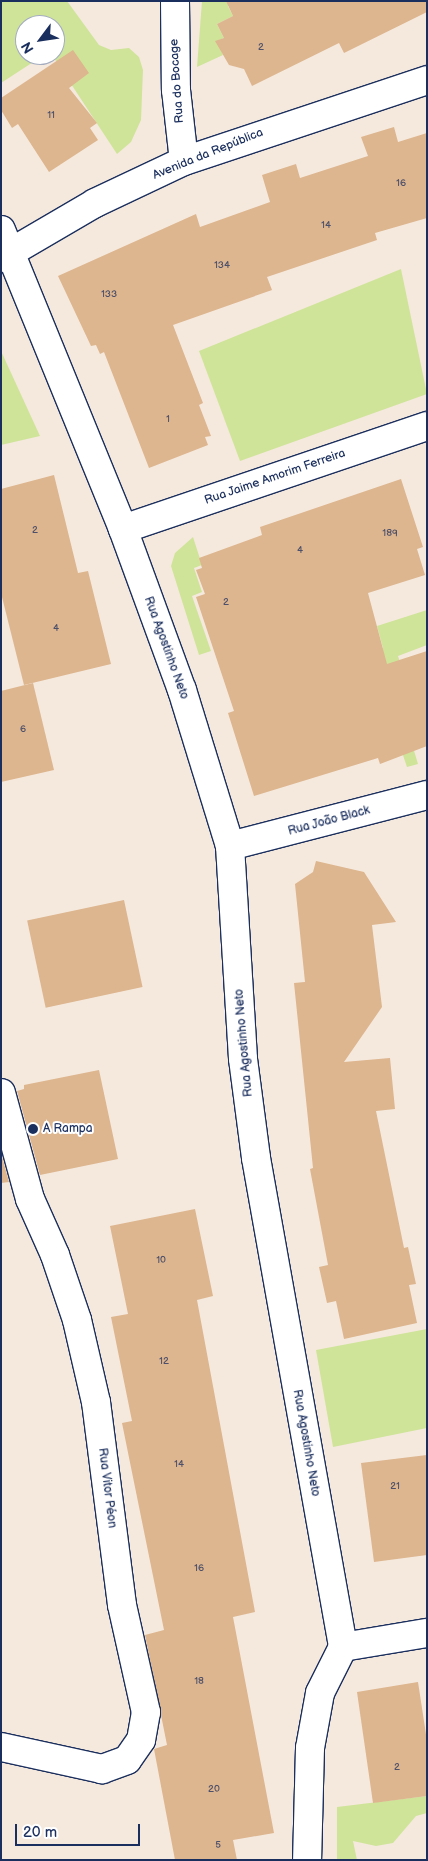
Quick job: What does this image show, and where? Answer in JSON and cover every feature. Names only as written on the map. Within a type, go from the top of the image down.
[{"type":"street","name":"Rua do Bocage","points":[[175,1],[176,90],[184,161]]},
{"type":"street","name":"Avenida da República","points":[[5,246],[184,161],[427,80]]},
{"type":"street","name":"Rua Agostinho Neto","points":[[5,246],[123,528],[182,690],[230,846],[243,1059],[256,1158],[343,1647]]},
{"type":"street","name":"Rua Jaime Amorim Ferreira","points":[[123,528],[427,426]]},
{"type":"street","name":"Rua João Black","points":[[230,846],[427,795]]},
{"type":"street","name":"Rua Vitor Péon","points":[[1,1093],[30,1199],[56,1255],[77,1320],[92,1384],[122,1605],[146,1712],[141,1740],[127,1760],[102,1769],[1,1747]]},
{"type":"street","points":[[307,1860],[310,1748],[320,1693],[343,1647],[427,1633]]},
{"type":"green space","points":[[1,1],[67,1],[99,45],[111,50],[129,48],[139,57],[143,70],[141,120],[131,142],[117,154],[59,65],[65,65],[65,15],[15,15],[15,65],[29,65],[1,83]]},
{"type":"green space","points":[[202,1],[232,1],[228,6],[233,16],[217,24],[224,38],[217,41],[223,55],[197,67]]},
{"type":"green space","points":[[401,269],[427,394],[240,461],[199,351]]},
{"type":"green space","points":[[1,351],[40,436],[1,445]]},
{"type":"green space","points":[[193,537],[202,565],[194,568],[202,592],[192,596],[211,651],[199,655],[171,566],[175,553]]},
{"type":"green space","points":[[427,610],[427,645],[398,656],[410,693],[398,697],[418,764],[407,767],[368,653],[383,648],[377,626]]},
{"type":"green space","points":[[427,1329],[427,1428],[333,1447],[316,1350]]},
{"type":"green space","points":[[427,1796],[427,1813],[416,1816],[393,1843],[376,1846],[353,1841],[357,1860],[337,1860],[337,1807]]},
{"type":"building","points":[[226,1],[427,1],[427,12],[344,53],[339,43],[252,86],[244,69],[229,65],[215,41],[224,38],[217,24],[233,16]]},
{"type":"building","points":[[73,50],[89,73],[69,88],[97,123],[90,128],[98,140],[49,172],[18,124],[12,128],[1,110],[1,98],[50,65],[65,65],[65,55]]},
{"type":"building","points":[[394,127],[398,142],[427,133],[427,218],[375,233],[377,240],[267,277],[272,290],[173,325],[203,403],[199,405],[211,436],[205,437],[208,445],[149,468],[104,352],[100,354],[96,345],[91,346],[58,276],[196,214],[200,227],[270,202],[262,175],[296,164],[300,178],[368,156],[361,137]]},
{"type":"building","points":[[54,475],[78,573],[88,571],[111,664],[24,685],[1,593],[1,489]]},
{"type":"building","points":[[401,479],[423,547],[417,549],[425,575],[368,593],[387,664],[427,651],[427,746],[380,764],[378,758],[254,796],[228,713],[234,711],[196,597],[205,594],[196,570],[202,568],[199,558],[262,535],[260,527]]},
{"type":"building","points":[[33,683],[54,770],[1,782],[1,691]]},
{"type":"building","points":[[316,861],[364,872],[396,922],[372,925],[382,1007],[344,1062],[390,1058],[395,1109],[376,1111],[404,1248],[408,1247],[416,1284],[409,1285],[417,1323],[344,1339],[336,1301],[327,1303],[319,1267],[328,1265],[310,1169],[313,1168],[294,983],[305,982],[295,884],[313,872]]},
{"type":"building","points":[[124,900],[143,987],[46,1008],[27,921]]},
{"type":"building","points":[[99,1070],[118,1159],[40,1175],[17,1091],[24,1089],[24,1085]]},
{"type":"building","points":[[1,1153],[9,1182],[1,1183]]},
{"type":"building","points":[[195,1209],[213,1296],[197,1300],[255,1612],[233,1617],[274,1833],[233,1840],[237,1860],[175,1860],[154,1749],[167,1745],[145,1635],[164,1630],[122,1423],[132,1421],[111,1317],[128,1314],[110,1226]]},
{"type":"building","points":[[427,1455],[427,1555],[374,1562],[361,1463]]},
{"type":"building","points":[[418,1682],[427,1741],[427,1796],[373,1803],[357,1692]]},
{"type":"place","name":"A Rampa","points":[[33,1129]]}]
